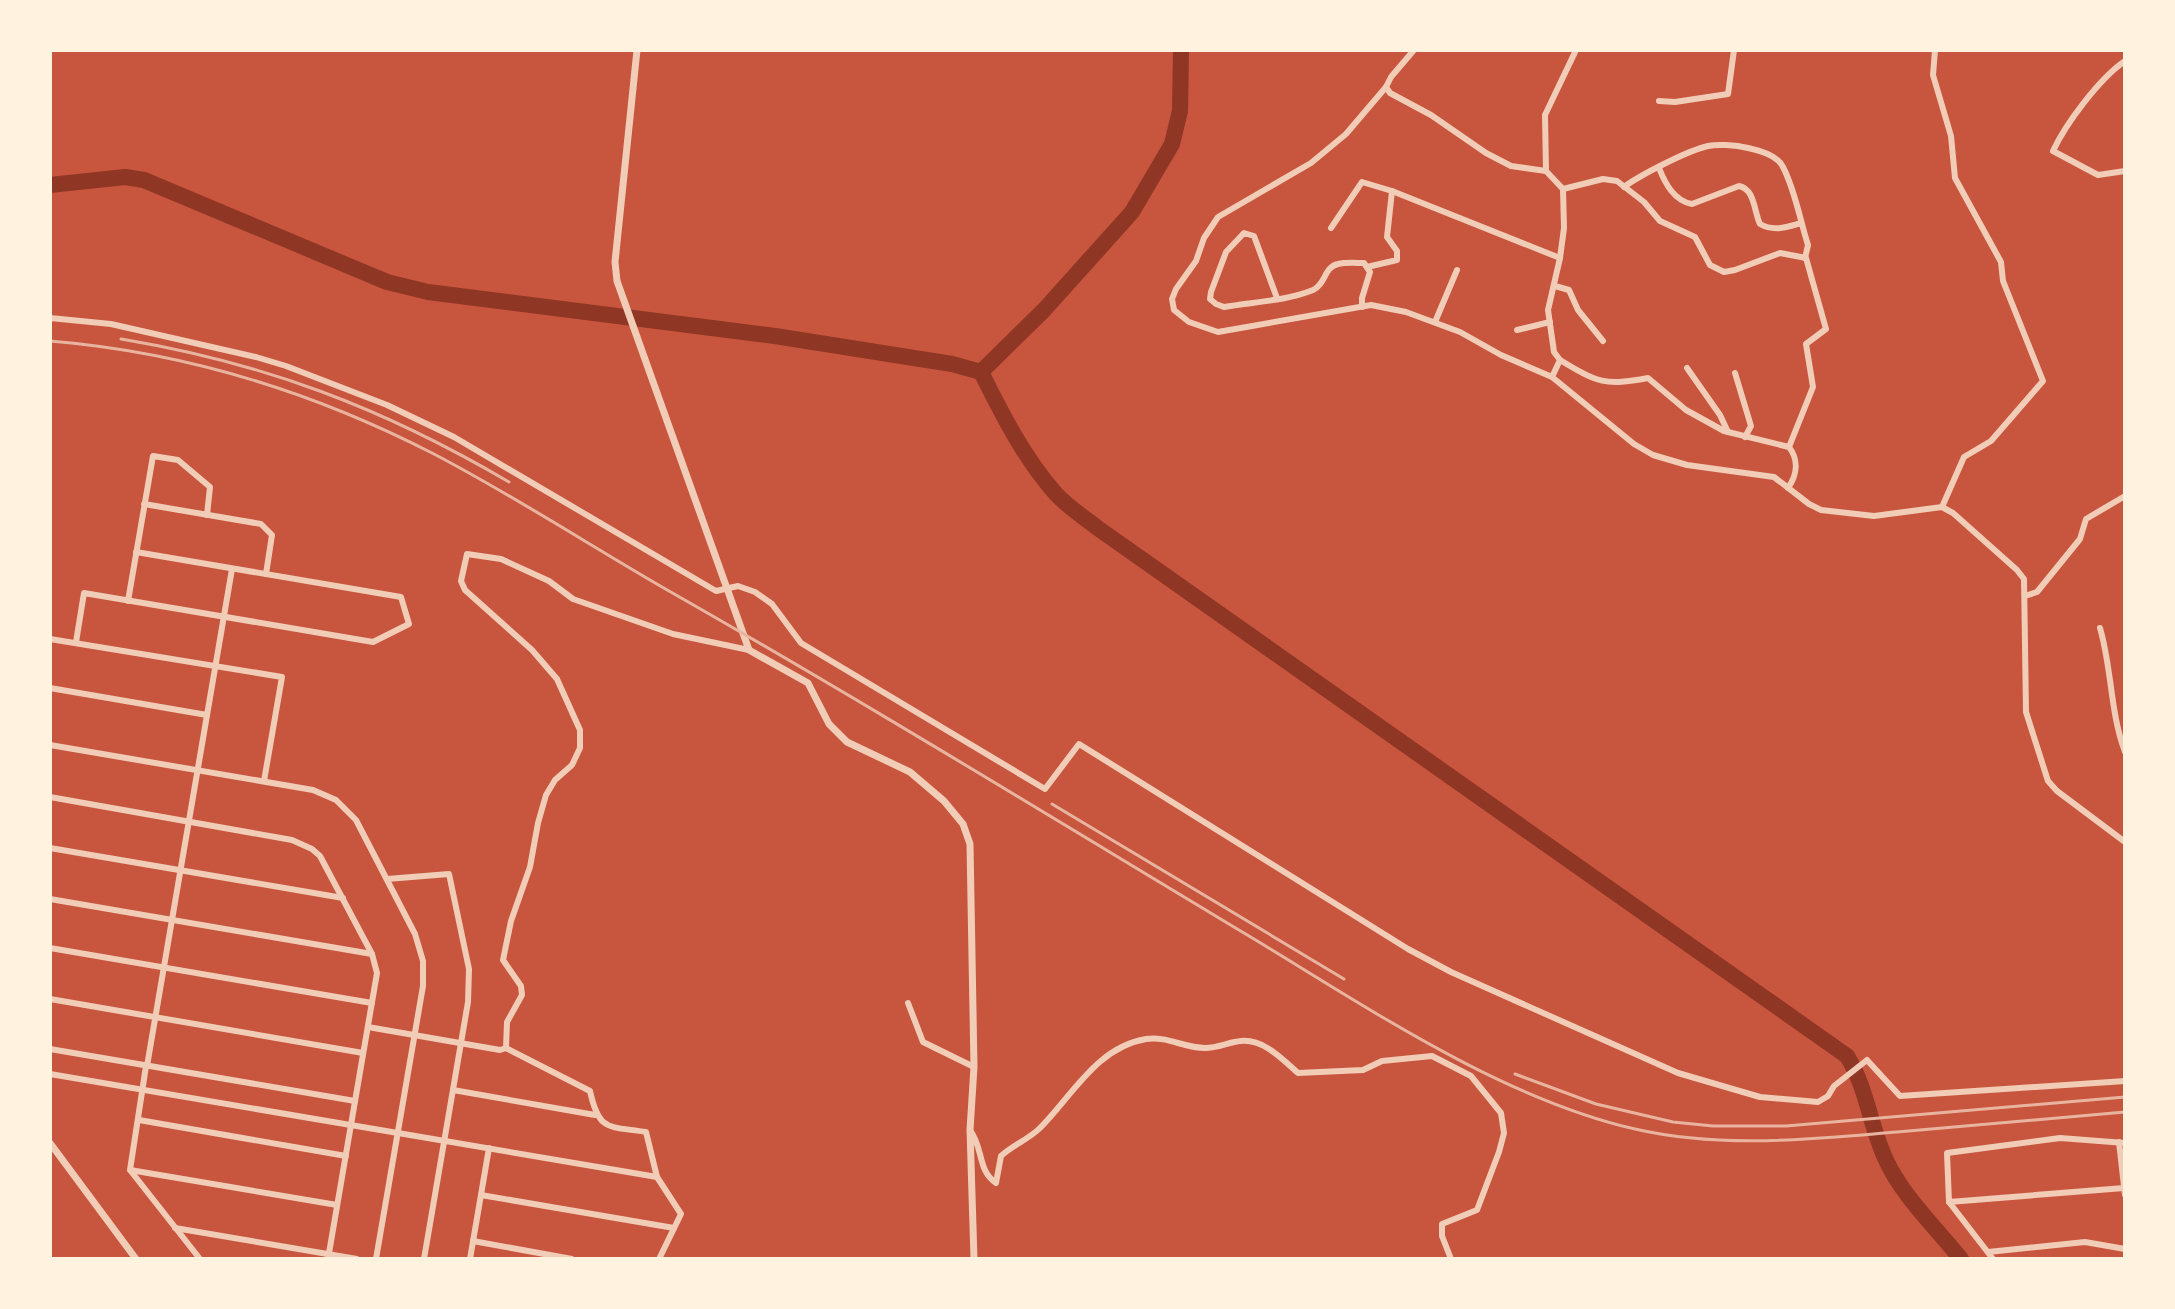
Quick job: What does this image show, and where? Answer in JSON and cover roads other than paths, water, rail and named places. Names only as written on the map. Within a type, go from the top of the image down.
[{"type":"street","points":[[637,50],[615,262],[617,281],[749,650]]},
{"type":"street","points":[[1414,50],[1346,134],[1311,163],[1218,217],[1204,238],[1196,261],[1176,289],[1172,299],[1174,310],[1189,322],[1218,332],[1371,305],[1406,312],[1460,332],[1501,355],[1552,377],[1634,444],[1653,455],[1687,465],[1774,477],[1821,510],[1874,516],[1942,507],[1953,513],[2024,579],[2026,712],[2048,781],[2125,842]]},
{"type":"street","points":[[1546,171],[1545,115],[1576,50]]},
{"type":"street","points":[[1659,101],[1675,102],[1728,94],[1734,50]]},
{"type":"street","points":[[1935,50],[1933,75],[1951,136],[1955,178],[2001,262],[2003,281],[2043,381],[1991,441],[1964,457],[1942,507]]},
{"type":"street","points":[[2125,61],[2108,73],[2063,130],[2053,151],[2098,175],[2125,171]]},
{"type":"street","points":[[1386,87],[1390,93],[1431,115],[1486,153],[1511,166],[1546,171],[1563,189],[1564,228],[1548,310],[1554,352],[1560,360],[1599,382],[1648,378],[1686,410],[1728,432],[1789,447]]},
{"type":"street","points":[[1624,187],[1709,145],[1737,146],[1764,152],[1782,164],[1808,245],[1805,258]]},
{"type":"street","points":[[1659,168],[1666,184],[1686,203],[1692,204],[1739,186],[1746,187],[1760,224],[1784,228],[1801,223]]},
{"type":"street","points":[[1563,189],[1609,179],[1644,202],[1660,221],[1695,237],[1710,265],[1724,272],[1780,253],[1809,261],[1826,329],[1806,344],[1813,387],[1789,447],[1796,467],[1794,480],[1788,488]]},
{"type":"street","points":[[1331,228],[1362,182],[1560,258]]},
{"type":"street","points":[[1367,267],[1397,260],[1397,251],[1387,237],[1392,191]]},
{"type":"street","points":[[1277,298],[1254,236],[1244,233],[1226,252],[1210,299],[1216,304],[1224,307],[1277,298],[1315,289],[1323,283],[1327,270],[1337,264],[1364,263],[1370,272],[1362,307]]},
{"type":"street","points":[[1435,322],[1457,270]]},
{"type":"street","points":[[1555,286],[1569,290],[1578,310],[1603,341]]},
{"type":"street","points":[[50,318],[111,324],[256,357],[387,405],[454,437],[716,591],[738,586],[755,592],[779,612],[801,643],[1045,789],[1079,744],[1408,949],[1451,972],[1501,992],[1603,1041],[1700,1081],[1760,1097],[1818,1102],[1867,1060],[1900,1096],[2125,1081]]},
{"type":"street","points":[[1517,330],[1550,322]]},
{"type":"street","points":[[1552,377],[1560,360]]},
{"type":"street","points":[[1687,368],[1720,415],[1728,432]]},
{"type":"street","points":[[1735,373],[1751,426],[1745,437]]},
{"type":"street","points":[[128,601],[153,456],[178,460],[210,487],[207,515]]},
{"type":"street","points":[[2025,596],[2037,592],[2072,550],[2080,539],[2086,519],[2125,496]]},
{"type":"street","points":[[144,504],[261,524],[272,535],[266,574]]},
{"type":"street","points":[[76,642],[84,593],[373,642],[409,624],[401,597],[136,552]]},
{"type":"street","points":[[506,1048],[507,1022],[522,995],[521,986],[503,960],[511,921],[530,867],[546,795],[555,780],[572,765],[580,748],[580,730],[557,679],[532,650],[465,590],[461,581],[467,554],[501,559],[549,581],[573,599],[673,634],[749,650],[808,683],[829,724],[847,742],[910,772],[944,801],[963,824],[970,844],[974,1067],[970,1130],[974,1259]]},
{"type":"street","points":[[200,1259],[130,1170],[232,569]]},
{"type":"street","points":[[2100,628],[2125,752]]},
{"type":"street","points":[[50,639],[282,677],[264,781]]},
{"type":"street","points":[[50,688],[207,715]]},
{"type":"street","points":[[50,745],[313,790],[336,800],[356,820],[409,922],[423,961],[423,986],[376,1259]]},
{"type":"street","points":[[50,797],[301,843],[320,856],[372,954],[377,973],[328,1257]]},
{"type":"street","points":[[50,848],[343,898]]},
{"type":"street","points":[[387,879],[449,874],[469,969],[470,986],[424,1259]]},
{"type":"street","points":[[50,899],[372,954]]},
{"type":"street","points":[[50,948],[372,1003]]},
{"type":"street","points":[[50,999],[363,1053]]},
{"type":"street","points":[[908,1003],[923,1042],[974,1067]]},
{"type":"street","points":[[368,1027],[500,1050],[506,1048],[590,1091],[595,1115],[605,1125],[646,1132],[657,1177],[681,1214],[659,1259]]},
{"type":"street","points":[[970,1130],[978,1141],[982,1164],[989,1178],[996,1183],[1001,1156],[1042,1126],[1088,1072],[1121,1047],[1143,1040],[1166,1038],[1208,1049],[1241,1041],[1257,1042],[1298,1073],[1363,1070],[1382,1061],[1432,1056],[1471,1076],[1501,1113],[1504,1133],[1477,1210],[1442,1224],[1442,1236],[1451,1259]]},
{"type":"street","points":[[50,1049],[355,1101]]},
{"type":"street","points":[[50,1074],[657,1177]]},
{"type":"street","points":[[453,1090],[595,1115]]},
{"type":"street","points":[[139,1120],[346,1156]]},
{"type":"street","points":[[2125,1195],[2122,1143],[2060,1138],[1947,1153],[1949,1202],[1990,1256],[2085,1242],[2125,1249]]},
{"type":"street","points":[[50,1143],[136,1259]]},
{"type":"street","points":[[470,1259],[489,1148]]},
{"type":"street","points":[[130,1170],[337,1205]]},
{"type":"street","points":[[1949,1202],[2124,1188]]},
{"type":"street","points":[[481,1195],[674,1228]]},
{"type":"street","points":[[173,1228],[328,1257],[357,1259]]},
{"type":"street","points":[[473,1241],[572,1259]]},
{"type":"waterway","points":[[981,372],[1044,310],[1132,212],[1172,144],[1180,111],[1181,50]]},
{"type":"waterway","points":[[50,185],[125,177],[144,180],[387,282],[428,292],[775,336],[952,364],[981,372],[1024,451],[1044,480],[1071,508],[1847,1056],[1893,1173],[1961,1259]]},
{"type":"railway","points":[[121,339],[225,361],[322,392],[415,432],[509,482]]},
{"type":"railway","points":[[50,341],[149,355],[246,378],[341,411],[432,453],[887,718],[1387,1020],[1485,1073],[1584,1115],[1668,1135],[1766,1141],[2125,1112]]},
{"type":"railway","points":[[1052,804],[1344,979]]},
{"type":"railway","points":[[1515,1074],[1596,1104],[1673,1122],[1713,1126],[1786,1126],[2125,1097]]}]
